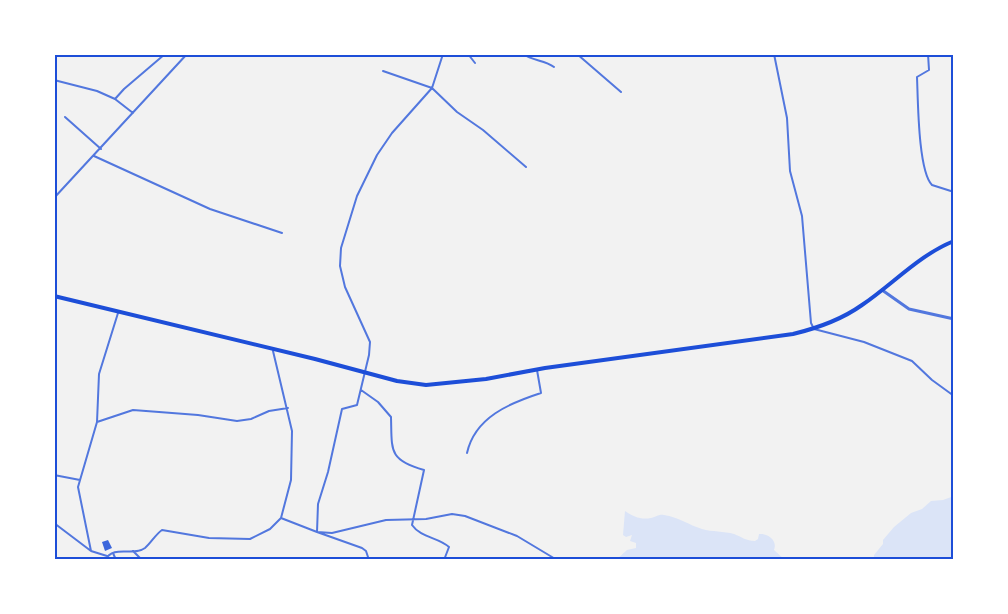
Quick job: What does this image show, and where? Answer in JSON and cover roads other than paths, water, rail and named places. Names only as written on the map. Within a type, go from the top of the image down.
[{"type":"main road","points":[[54,296],[119,310],[397,381],[426,385],[486,379],[794,334],[814,329],[862,305],[930,254],[954,242]]},
{"type":"street","points":[[115,99],[165,54]]},
{"type":"street","points":[[54,198],[188,54]]},
{"type":"street","points":[[317,532],[316,513],[342,409],[356,406],[369,355],[370,342],[345,288],[340,266],[341,248],[357,196],[377,155],[432,88],[443,54]]},
{"type":"street","points":[[468,54],[475,63]]},
{"type":"street","points":[[524,54],[528,58],[547,62],[554,67]]},
{"type":"street","points":[[577,54],[621,92]]},
{"type":"street","points":[[774,54],[787,118],[790,171],[802,216],[806,284],[811,323],[814,329],[892,352],[912,362],[954,396]]},
{"type":"street","points":[[928,54],[929,70],[917,77],[925,174],[932,185],[954,192]]},
{"type":"street","points":[[383,71],[432,88],[457,112],[498,142],[526,167]]},
{"type":"street","points":[[54,80],[97,91],[115,99],[133,112]]},
{"type":"street","points":[[65,117],[100,149]]},
{"type":"street","points":[[94,156],[210,209],[282,233]]},
{"type":"street","points":[[882,290],[909,309],[954,319]]},
{"type":"street","points":[[91,551],[78,487],[98,422],[99,374],[119,310]]},
{"type":"street","points":[[105,560],[113,553],[144,548],[162,531],[209,538],[250,539],[270,529],[281,518],[291,480],[292,431],[273,349]]},
{"type":"street","points":[[467,453],[480,428],[490,415],[520,400],[541,393],[537,370]]},
{"type":"street","points":[[361,390],[378,402],[391,417],[392,447],[395,457],[424,470],[412,525],[415,530],[449,547],[444,560]]},
{"type":"street","points":[[98,422],[133,410],[198,415],[237,421],[288,408]]},
{"type":"street","points":[[54,473],[80,480]]},
{"type":"street","points":[[317,532],[332,533],[386,520],[440,517],[452,514],[465,516],[517,536],[557,560]]},
{"type":"street","points":[[281,518],[362,548],[366,551],[369,560]]},
{"type":"street","points":[[54,523],[91,551],[107,556]]},
{"type":"street","points":[[133,551],[142,560]]},
{"type":"street","points":[[113,553],[116,560]]}]
